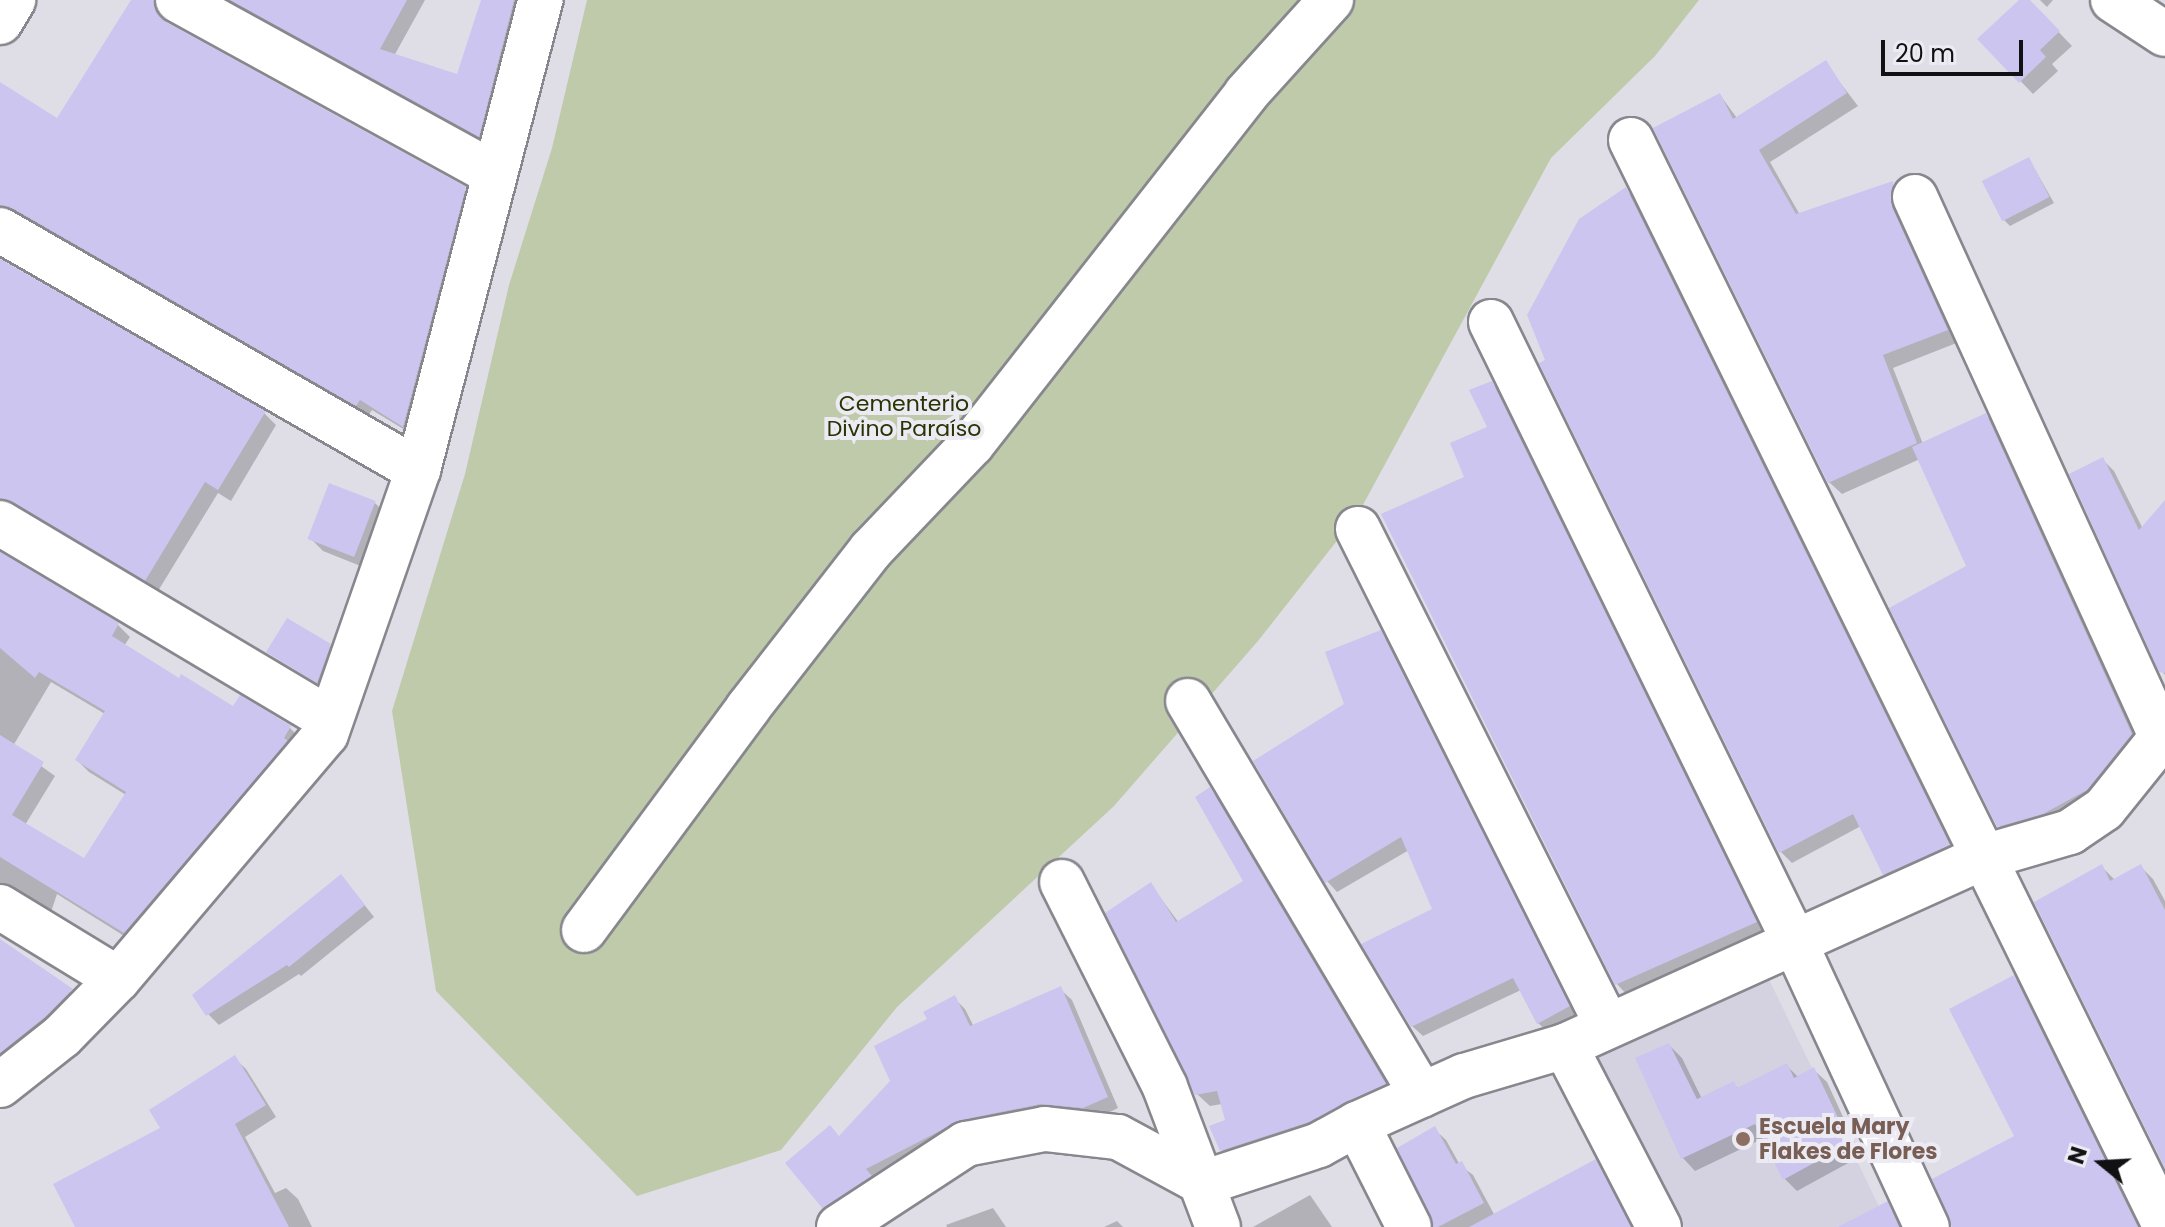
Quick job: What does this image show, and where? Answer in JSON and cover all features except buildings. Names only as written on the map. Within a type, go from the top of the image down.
[{"type":"street","points":[[0,22],[13,0]]},
{"type":"street","points":[[178,0],[494,174]]},
{"type":"street","points":[[0,1085],[62,1036],[118,979],[326,734],[418,470],[540,0]]},
{"type":"street","points":[[584,930],[748,708],[871,550],[972,444],[1246,94],[1331,0]]},
{"type":"street","points":[[2113,0],[2165,34]]},
{"type":"street","points":[[1631,140],[2165,1225]]},
{"type":"street","points":[[839,1227],[966,1144],[1045,1129],[1118,1137],[1203,1183],[1319,1145],[1357,1124],[1464,1076],[1565,1046],[1984,857],[2070,832],[2104,809],[2164,735],[1915,197]]},
{"type":"street","points":[[0,230],[418,470]]},
{"type":"street","points":[[1491,322],[1795,943],[1927,1227]]},
{"type":"street","points":[[0,523],[330,720]]},
{"type":"street","points":[[1358,529],[1607,1025]]},
{"type":"street","points":[[1188,701],[1422,1095]]},
{"type":"street","points":[[1062,882],[1165,1087],[1218,1227]]},
{"type":"street","points":[[0,907],[118,979]]},
{"type":"street","points":[[1565,1046],[1659,1227]]},
{"type":"street","points":[[1357,1124],[1409,1227]]},
{"type":"shaded area","name":"Escuela Mary Flakes de Flores","points":[[1764,969],[1889,1227],[1684,1227],[1595,1051]]},
{"type":"green space","name":"Cementerio Divino Paraíso","points":[[587,0],[1699,0],[1655,56],[1551,158],[1358,514],[1258,641],[1114,806],[897,1007],[781,1150],[637,1196],[436,991],[392,711],[465,474],[509,285],[552,148]]},
{"type":"place","name":"Escuela Mary Flakes de Flores","points":[[1743,1139]]}]
